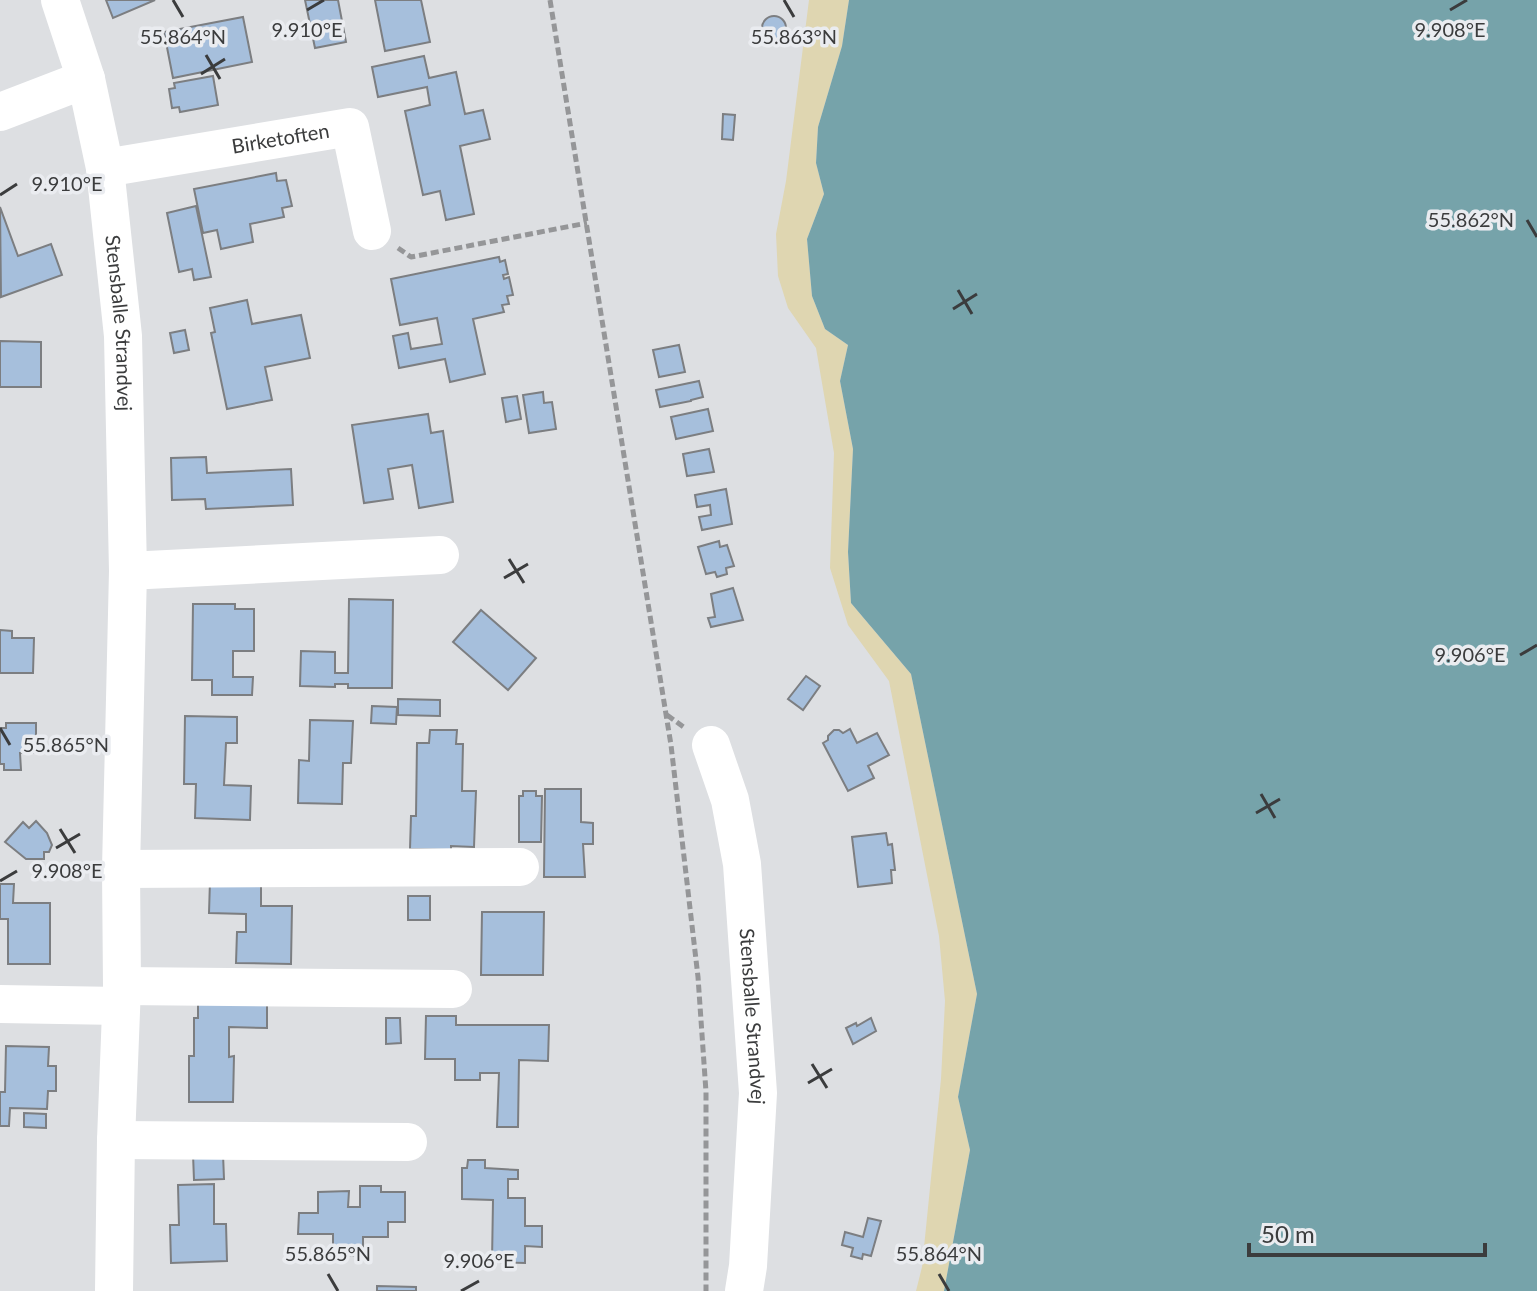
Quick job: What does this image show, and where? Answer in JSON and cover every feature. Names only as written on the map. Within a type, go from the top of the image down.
[{"type":"street","name":"Stensballe Strandvej","points":[[60,0],[86,79],[105,168],[123,336],[128,571],[114,1291]]},
{"type":"street","points":[[0,112],[86,79]]},
{"type":"street","name":"Birketoften","points":[[105,168],[350,127],[372,231]]},
{"type":"street","points":[[128,571],[440,555]]},
{"type":"street","name":"Stensballe Strandvej","points":[[711,745],[730,800],[742,864],[758,1093],[744,1291]]},
{"type":"street","points":[[121,869],[520,867]]},
{"type":"street","points":[[0,1004],[121,996],[453,989]]},
{"type":"street","points":[[116,1140],[408,1142]]},
{"type":"path","points":[[550,0],[671,745],[698,977],[706,1092],[706,1291]]},
{"type":"path","points":[[372,231],[411,257],[587,223]]},
{"type":"sand","points":[[809,0],[849,0],[842,46],[818,127],[816,163],[824,194],[807,239],[812,296],[825,329],[848,345],[840,381],[853,449],[848,552],[851,603],[911,674],[977,994],[958,1097],[970,1150],[944,1291],[916,1291],[922,1267],[941,1079],[945,1001],[939,936],[889,681],[848,625],[830,568],[834,453],[816,348],[788,308],[778,276],[776,234],[786,181]]},
{"type":"water","points":[[849,0],[1537,0],[1537,1291],[944,1291],[970,1150],[958,1097],[977,994],[911,674],[851,603],[848,552],[853,449],[840,381],[848,345],[825,329],[812,296],[807,239],[824,194],[816,163],[818,127],[842,46]]},
{"type":"building","points":[[106,0],[155,0],[113,18]]},
{"type":"building","points":[[305,0],[338,0],[346,42],[315,48]]},
{"type":"building","points":[[375,0],[421,0],[430,42],[385,51]]},
{"type":"building","points":[[774,16],[785,23],[786,28],[779,39],[774,40],[763,33],[762,28],[769,17]]},
{"type":"building","points":[[243,17],[252,62],[173,78],[164,32]]},
{"type":"building","points":[[424,56],[429,78],[456,72],[465,114],[483,110],[490,139],[460,146],[474,214],[446,220],[440,191],[423,195],[405,111],[430,105],[427,87],[378,97],[372,67]]},
{"type":"building","points":[[213,76],[218,105],[180,112],[179,107],[172,108],[169,89],[175,88],[174,83]]},
{"type":"building","points":[[723,114],[735,115],[733,140],[722,139]]},
{"type":"building","points":[[276,173],[277,181],[286,180],[292,206],[282,208],[284,217],[250,224],[253,242],[221,249],[217,230],[203,233],[194,189]]},
{"type":"building","points":[[196,206],[211,277],[194,280],[192,269],[179,272],[167,213]]},
{"type":"building","points":[[0,207],[18,256],[51,244],[62,275],[1,297]]},
{"type":"building","points":[[499,257],[500,262],[505,260],[508,274],[503,275],[504,279],[509,277],[513,295],[507,296],[509,304],[502,305],[504,312],[473,319],[485,374],[450,382],[445,359],[399,368],[393,336],[408,333],[411,349],[442,344],[437,318],[400,325],[391,279]]},
{"type":"building","points":[[247,300],[252,324],[301,315],[310,358],[265,367],[272,400],[227,409],[211,333],[215,332],[210,308]]},
{"type":"building","points":[[185,330],[189,350],[174,353],[170,333]]},
{"type":"building","points":[[0,341],[41,342],[41,387],[0,387]]},
{"type":"building","points":[[679,345],[685,372],[659,377],[653,350]]},
{"type":"building","points":[[699,381],[703,397],[660,407],[656,390]]},
{"type":"building","points":[[543,392],[544,403],[552,402],[556,429],[529,433],[523,395]]},
{"type":"building","points":[[517,396],[521,419],[506,422],[502,398]]},
{"type":"building","points":[[708,409],[713,431],[676,439],[671,417]]},
{"type":"building","points":[[428,414],[431,433],[443,431],[453,502],[419,508],[412,465],[388,469],[393,499],[364,503],[352,425]]},
{"type":"building","points":[[709,449],[714,472],[687,476],[683,454]]},
{"type":"building","points":[[206,457],[207,473],[291,469],[293,505],[206,509],[205,499],[172,500],[171,458]]},
{"type":"building","points":[[726,489],[732,524],[702,530],[699,517],[711,515],[710,505],[697,507],[695,495]]},
{"type":"building","points":[[719,541],[720,547],[727,545],[734,566],[726,568],[727,574],[717,577],[715,572],[706,574],[698,547]]},
{"type":"building","points":[[733,588],[743,620],[711,627],[708,618],[715,617],[711,594]]},
{"type":"building","points":[[349,599],[393,600],[392,688],[348,688],[348,684],[335,684],[335,687],[300,686],[301,651],[335,652],[335,673],[348,673]]},
{"type":"building","points":[[193,604],[235,604],[235,609],[254,609],[254,651],[233,651],[233,677],[253,677],[252,695],[212,695],[212,680],[192,680]]},
{"type":"building","points":[[481,610],[536,658],[508,690],[453,642]]},
{"type":"building","points":[[0,630],[12,631],[12,638],[34,638],[33,673],[0,673]]},
{"type":"building","points":[[806,676],[820,686],[803,710],[788,699]]},
{"type":"building","points":[[398,699],[440,700],[440,716],[398,715]]},
{"type":"building","points":[[372,706],[397,707],[396,724],[371,723]]},
{"type":"building","points":[[185,716],[237,717],[237,743],[226,743],[224,785],[251,786],[250,820],[195,818],[196,784],[184,784]]},
{"type":"building","points":[[310,720],[353,721],[351,763],[343,763],[342,804],[298,803],[299,760],[309,761]]},
{"type":"building","points":[[6,723],[36,723],[36,753],[20,753],[21,770],[4,770],[4,764],[0,764],[0,728],[6,728]]},
{"type":"building","points":[[850,729],[857,743],[877,733],[889,755],[868,766],[874,778],[848,791],[823,743],[834,730],[843,733]]},
{"type":"building","points":[[430,730],[457,730],[456,744],[463,744],[462,791],[476,791],[474,847],[410,849],[411,816],[416,816],[417,743],[429,743]]},
{"type":"building","points":[[545,789],[581,789],[581,822],[593,823],[593,844],[583,844],[585,877],[544,877]]},
{"type":"building","points":[[523,791],[536,791],[536,796],[542,796],[541,842],[519,842],[519,796],[523,796]]},
{"type":"building","points":[[36,821],[47,833],[52,845],[49,852],[44,852],[44,859],[26,859],[5,842],[23,822],[29,828]]},
{"type":"building","points":[[886,833],[888,845],[892,844],[895,870],[891,870],[892,883],[858,887],[852,837]]},
{"type":"building","points":[[210,881],[261,882],[261,906],[292,906],[291,964],[236,963],[237,932],[246,932],[246,914],[209,913]]},
{"type":"building","points":[[0,884],[14,884],[13,903],[50,903],[50,964],[8,964],[8,919],[0,919]]},
{"type":"building","points":[[408,896],[430,896],[430,920],[408,920]]},
{"type":"building","points":[[482,912],[544,912],[543,975],[481,975]]},
{"type":"building","points":[[198,1004],[267,1004],[267,1028],[229,1027],[229,1057],[234,1056],[233,1102],[189,1102],[189,1056],[194,1056],[194,1018],[198,1018]]},
{"type":"building","points":[[426,1016],[456,1016],[456,1025],[549,1025],[548,1061],[519,1060],[518,1127],[497,1127],[499,1073],[480,1073],[480,1080],[455,1080],[455,1059],[425,1059]]},
{"type":"building","points":[[386,1018],[400,1018],[401,1043],[386,1044]]},
{"type":"building","points":[[871,1018],[876,1031],[853,1044],[846,1028]]},
{"type":"building","points":[[6,1046],[49,1047],[48,1066],[56,1066],[56,1091],[48,1091],[47,1109],[10,1108],[9,1126],[0,1126],[0,1092],[5,1092]]},
{"type":"building","points":[[24,1113],[46,1114],[46,1128],[24,1127]]},
{"type":"building","points":[[193,1154],[223,1154],[224,1179],[194,1180]]},
{"type":"building","points":[[468,1160],[485,1160],[485,1168],[518,1170],[518,1179],[508,1179],[508,1198],[525,1198],[525,1226],[542,1226],[542,1247],[525,1246],[525,1263],[492,1262],[493,1200],[462,1199],[462,1168],[467,1168]]},
{"type":"building","points":[[214,1184],[214,1224],[226,1224],[227,1261],[171,1263],[170,1225],[179,1225],[178,1185]]},
{"type":"building","points":[[360,1186],[381,1186],[381,1192],[405,1192],[405,1222],[388,1222],[388,1237],[363,1237],[363,1256],[333,1255],[333,1234],[298,1234],[299,1213],[318,1213],[318,1192],[349,1191],[348,1207],[360,1207]]},
{"type":"building","points":[[868,1218],[881,1221],[871,1256],[863,1254],[862,1259],[851,1256],[853,1248],[842,1245],[845,1232],[863,1237]]},
{"type":"building","points":[[377,1286],[416,1287],[416,1291],[377,1291]]}]
